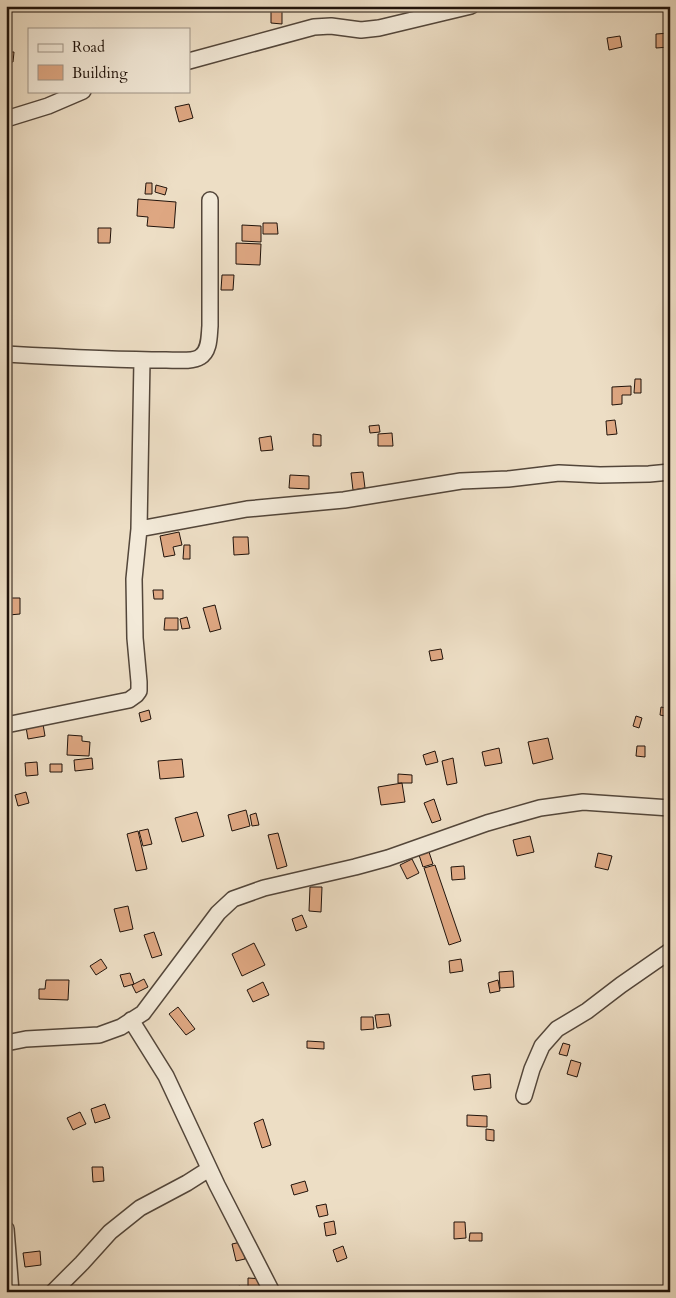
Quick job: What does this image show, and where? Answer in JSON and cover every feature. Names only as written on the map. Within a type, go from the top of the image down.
[{"type":"street","points":[[190,61],[314,27],[331,26],[361,30],[379,28],[471,6]]},
{"type":"street","points":[[6,119],[48,106],[81,92]]},
{"type":"street","points":[[6,354],[142,360],[197,359],[202,356],[209,342],[210,326],[210,200]]},
{"type":"street","points":[[6,725],[129,700],[136,695],[138,690],[134,578],[138,529],[142,360]]},
{"type":"street","points":[[138,529],[247,509],[344,500],[461,481],[508,479],[559,473],[600,475],[670,472]]},
{"type":"street","points":[[6,1043],[26,1039],[99,1034],[121,1028],[142,1013],[218,913],[233,899],[264,888],[388,858],[487,823],[540,808],[582,802],[670,808]]},
{"type":"street","points":[[524,1096],[532,1068],[542,1046],[557,1029],[587,1011],[620,984],[670,951]]},
{"type":"street","points":[[131,1020],[166,1076],[209,1169],[272,1292]]},
{"type":"street","points":[[53,1292],[110,1232],[140,1208],[188,1183],[209,1169]]},
{"type":"street","points":[[6,1229],[10,1292]]},
{"type":"building","points":[[271,9],[282,10],[282,24],[271,23]]},
{"type":"building","points":[[670,33],[670,47],[656,48],[656,34]]},
{"type":"building","points":[[620,36],[622,47],[609,50],[607,38]]},
{"type":"building","points":[[6,52],[14,52],[13,62],[6,62]]},
{"type":"building","points":[[189,104],[193,118],[179,122],[175,107]]},
{"type":"building","points":[[146,183],[152,183],[152,194],[145,194]]},
{"type":"building","points":[[156,185],[167,188],[165,195],[155,192]]},
{"type":"building","points":[[138,199],[176,202],[174,228],[147,226],[148,217],[137,216]]},
{"type":"building","points":[[263,223],[277,223],[278,234],[263,234]]},
{"type":"building","points":[[242,225],[261,226],[261,242],[242,241]]},
{"type":"building","points":[[98,228],[111,228],[110,243],[98,243]]},
{"type":"building","points":[[236,243],[261,244],[260,265],[236,264]]},
{"type":"building","points":[[222,275],[234,275],[233,290],[221,290]]},
{"type":"building","points":[[635,379],[641,379],[641,393],[634,393]]},
{"type":"building","points":[[631,386],[631,395],[622,395],[622,404],[612,405],[612,387]]},
{"type":"building","points":[[615,420],[617,434],[607,435],[606,421]]},
{"type":"building","points":[[379,425],[380,432],[370,433],[369,426]]},
{"type":"building","points":[[392,433],[393,446],[378,446],[378,434]]},
{"type":"building","points":[[313,434],[321,435],[321,446],[313,446]]},
{"type":"building","points":[[271,436],[273,450],[261,451],[259,438]]},
{"type":"building","points":[[363,472],[365,488],[353,490],[351,473]]},
{"type":"building","points":[[290,475],[309,476],[309,489],[289,488]]},
{"type":"building","points":[[179,532],[182,545],[173,547],[175,555],[164,557],[160,536]]},
{"type":"building","points":[[233,537],[248,537],[249,554],[234,555]]},
{"type":"building","points":[[184,545],[190,545],[190,559],[183,559]]},
{"type":"building","points":[[153,590],[163,590],[163,599],[154,599]]},
{"type":"building","points":[[8,598],[20,598],[20,614],[9,615]]},
{"type":"building","points":[[215,605],[221,629],[210,632],[203,608]]},
{"type":"building","points":[[187,617],[190,628],[182,629],[180,619]]},
{"type":"building","points":[[165,618],[178,618],[178,630],[164,630]]},
{"type":"building","points":[[441,649],[443,659],[431,661],[429,651]]},
{"type":"building","points":[[661,707],[670,709],[670,717],[660,715]]},
{"type":"building","points":[[149,710],[151,719],[141,722],[139,713]]},
{"type":"building","points":[[636,716],[642,718],[639,728],[633,726]]},
{"type":"building","points":[[43,724],[45,736],[28,739],[26,727]]},
{"type":"building","points":[[68,735],[82,736],[82,741],[90,742],[89,756],[67,755]]},
{"type":"building","points":[[548,738],[553,759],[533,764],[528,742]]},
{"type":"building","points":[[637,746],[645,746],[645,757],[636,756]]},
{"type":"building","points":[[499,748],[502,763],[485,766],[482,752]]},
{"type":"building","points":[[435,751],[438,762],[426,765],[423,755]]},
{"type":"building","points":[[92,758],[93,769],[75,771],[74,760]]},
{"type":"building","points":[[453,758],[457,783],[447,785],[442,761]]},
{"type":"building","points":[[182,759],[184,777],[160,779],[158,761]]},
{"type":"building","points":[[37,762],[38,775],[26,776],[25,763]]},
{"type":"building","points":[[50,764],[62,764],[62,772],[50,772]]},
{"type":"building","points":[[398,774],[412,775],[412,783],[398,783]]},
{"type":"building","points":[[402,783],[405,802],[381,805],[378,787]]},
{"type":"building","points":[[26,792],[29,803],[18,806],[15,795]]},
{"type":"building","points":[[434,799],[441,820],[432,823],[424,803]]},
{"type":"building","points":[[246,810],[250,826],[232,831],[228,815]]},
{"type":"building","points":[[197,812],[204,836],[182,842],[175,818]]},
{"type":"building","points":[[256,813],[259,825],[252,826],[250,815]]},
{"type":"building","points":[[148,829],[152,844],[143,846],[139,831]]},
{"type":"building","points":[[138,831],[147,869],[136,871],[127,834]]},
{"type":"building","points":[[278,833],[287,866],[277,869],[268,835]]},
{"type":"building","points":[[530,836],[534,852],[517,856],[513,840]]},
{"type":"building","points":[[429,852],[433,864],[423,867],[419,855]]},
{"type":"building","points":[[598,853],[612,856],[608,870],[595,867]]},
{"type":"building","points":[[412,859],[419,873],[407,879],[400,865]]},
{"type":"building","points":[[435,865],[461,941],[449,945],[424,868]]},
{"type":"building","points":[[464,866],[465,879],[452,880],[451,867]]},
{"type":"building","points":[[310,887],[322,887],[321,912],[309,911]]},
{"type":"building","points":[[128,906],[133,929],[120,932],[114,909]]},
{"type":"building","points":[[302,915],[307,927],[296,931],[292,919]]},
{"type":"building","points":[[154,932],[162,955],[152,958],[144,935]]},
{"type":"building","points":[[254,943],[265,965],[242,976],[232,954]]},
{"type":"building","points":[[101,959],[107,968],[96,975],[90,966]]},
{"type":"building","points":[[461,959],[463,971],[450,973],[449,961]]},
{"type":"building","points":[[513,971],[514,987],[500,988],[499,972]]},
{"type":"building","points":[[130,973],[134,984],[124,987],[120,975]]},
{"type":"building","points":[[144,979],[148,987],[136,993],[132,985]]},
{"type":"building","points":[[46,980],[69,980],[68,1000],[39,999],[39,989],[45,989]]},
{"type":"building","points":[[498,980],[500,991],[490,993],[488,983]]},
{"type":"building","points":[[263,982],[269,995],[253,1002],[247,990]]},
{"type":"building","points":[[178,1007],[195,1029],[186,1035],[169,1014]]},
{"type":"building","points":[[389,1014],[391,1026],[377,1028],[375,1015]]},
{"type":"building","points":[[361,1017],[373,1017],[374,1029],[361,1030]]},
{"type":"building","points":[[307,1041],[324,1042],[324,1049],[307,1048]]},
{"type":"building","points":[[563,1043],[570,1045],[567,1056],[559,1054]]},
{"type":"building","points":[[571,1060],[581,1063],[577,1077],[567,1074]]},
{"type":"building","points":[[490,1074],[491,1088],[474,1090],[472,1076]]},
{"type":"building","points":[[105,1104],[110,1118],[95,1123],[91,1109]]},
{"type":"building","points":[[80,1112],[86,1124],[73,1130],[67,1118]]},
{"type":"building","points":[[467,1115],[487,1116],[487,1127],[467,1126]]},
{"type":"building","points":[[263,1119],[271,1145],[262,1148],[254,1123]]},
{"type":"building","points":[[486,1129],[494,1130],[494,1141],[486,1140]]},
{"type":"building","points":[[92,1167],[103,1167],[104,1181],[93,1182]]},
{"type":"building","points":[[305,1181],[308,1191],[294,1195],[291,1185]]},
{"type":"building","points":[[326,1204],[328,1215],[319,1217],[316,1206]]},
{"type":"building","points":[[334,1221],[336,1234],[326,1236],[324,1223]]},
{"type":"building","points":[[454,1222],[465,1222],[466,1238],[454,1239]]},
{"type":"building","points":[[470,1233],[482,1233],[482,1241],[469,1241]]},
{"type":"building","points":[[241,1242],[245,1259],[236,1261],[232,1244]]},
{"type":"building","points":[[343,1246],[347,1258],[337,1262],[333,1250]]},
{"type":"building","points":[[40,1251],[41,1265],[25,1267],[23,1253]]},
{"type":"building","points":[[248,1278],[263,1279],[263,1292],[248,1292]]},
{"type":"building","points":[[240,1286],[241,1292],[217,1292]]}]
